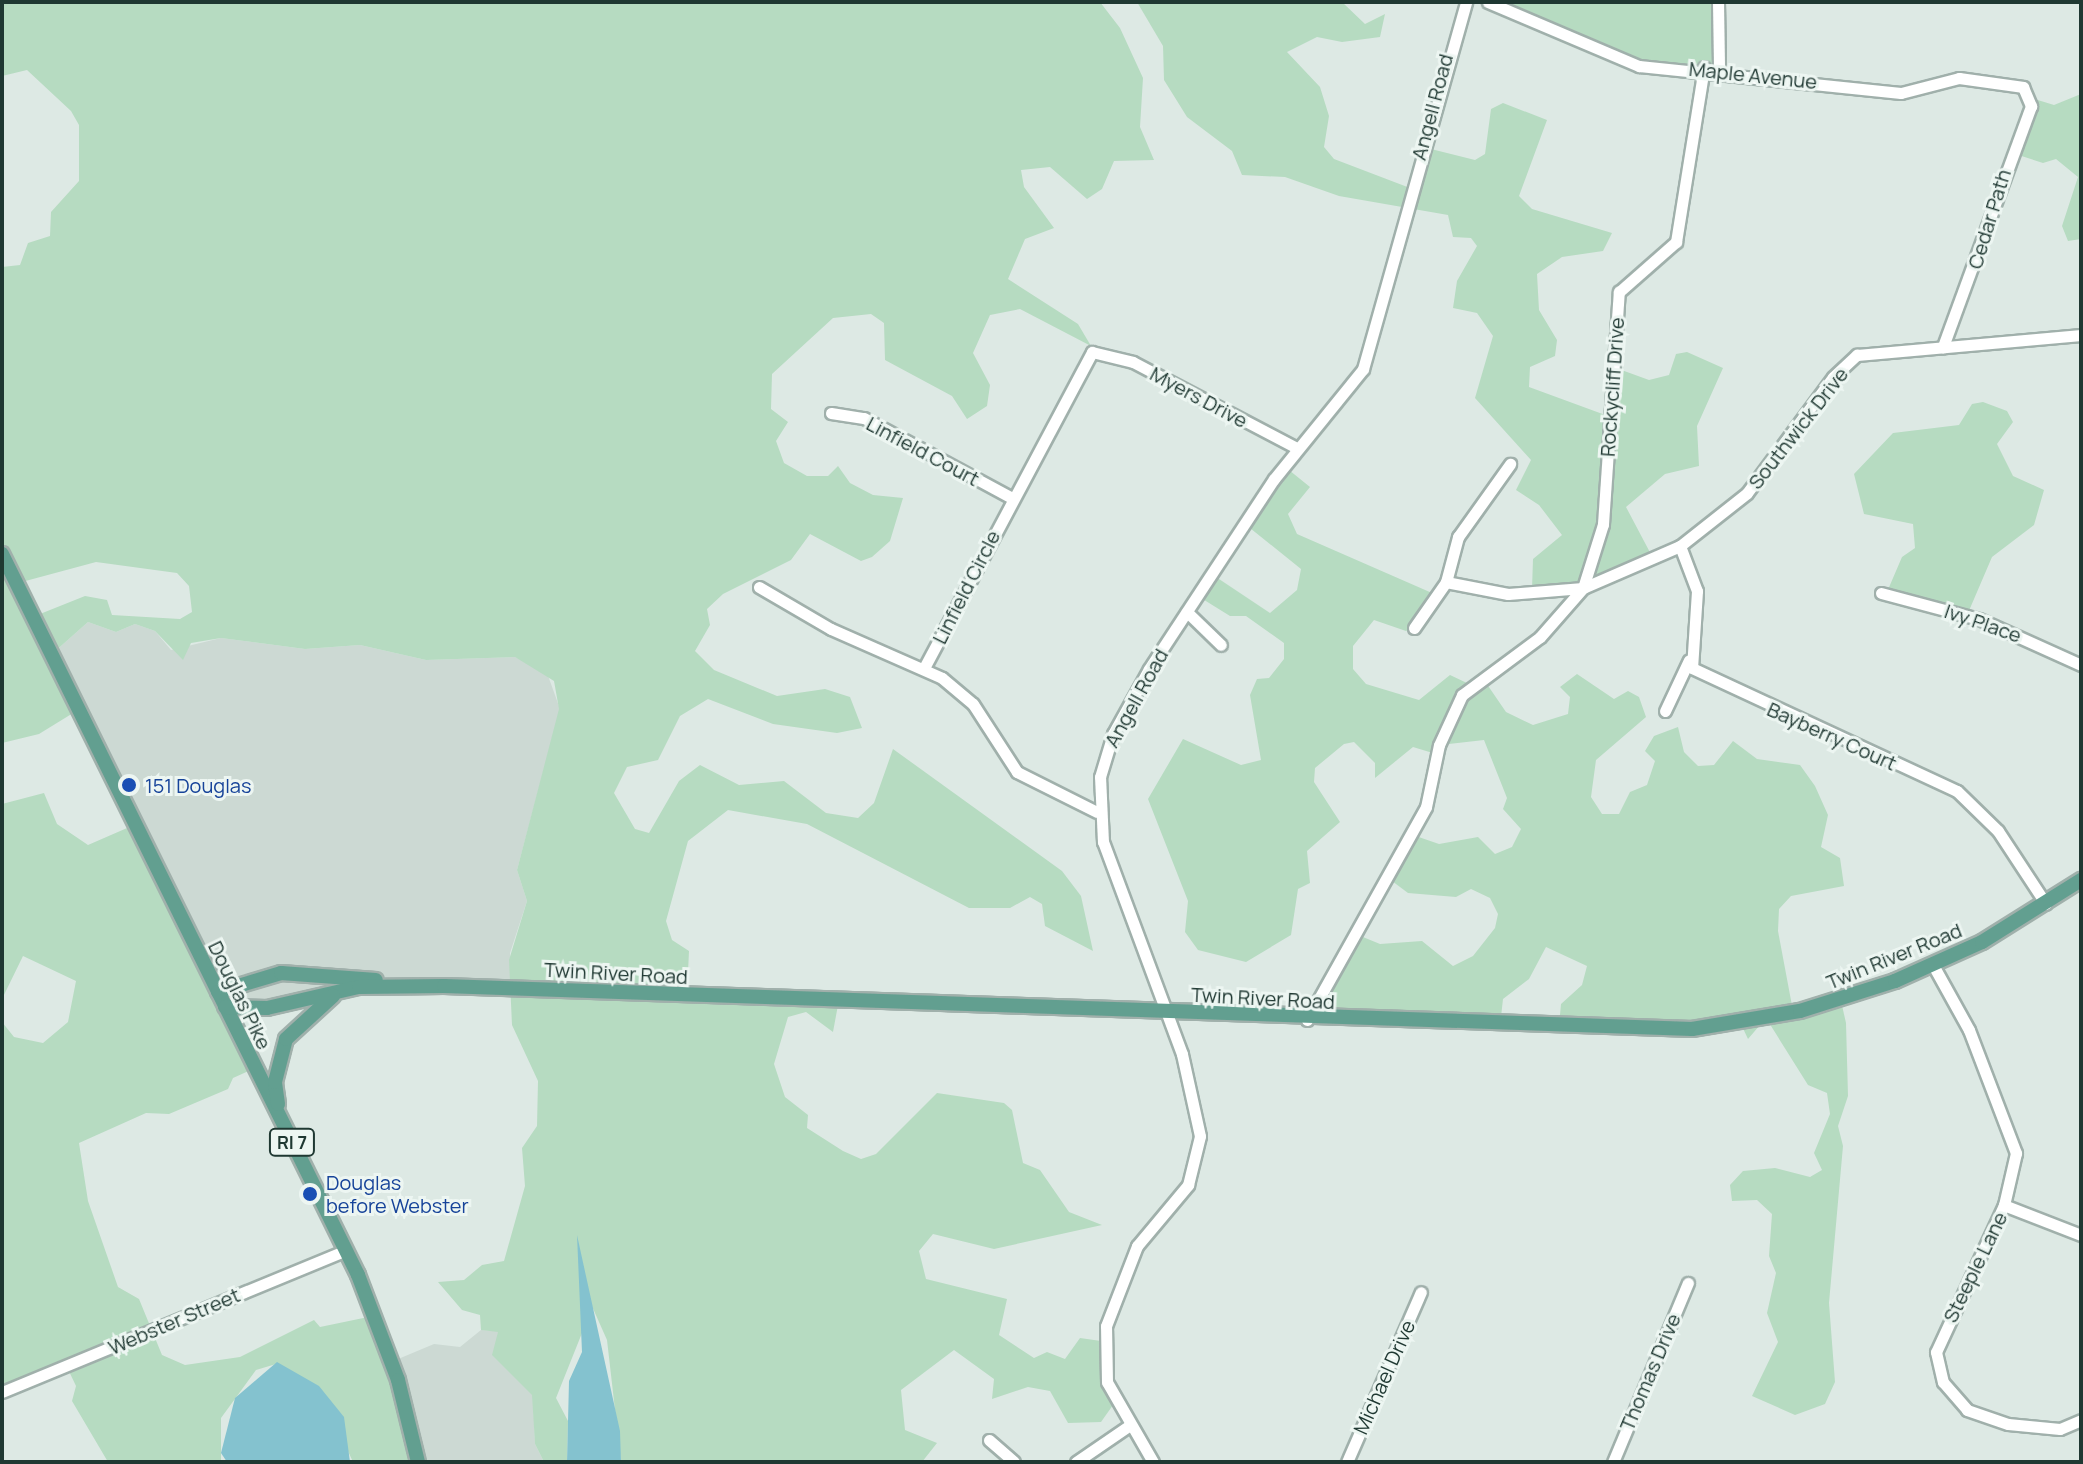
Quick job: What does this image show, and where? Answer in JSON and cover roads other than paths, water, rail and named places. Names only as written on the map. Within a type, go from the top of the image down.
[{"type":"main road","name":"Douglas Pike","points":[[2,554],[346,1250],[391,1358],[418,1462]]},
{"type":"main road","name":"Twin River Road","points":[[225,1007],[267,1008],[349,988],[412,986],[1163,1010],[1307,1020],[1692,1029],[1825,1004],[1933,965],[2046,904],[2081,880]]},
{"type":"main road","name":"Twin River Road","points":[[218,992],[281,973],[412,986]]},
{"type":"main road","points":[[285,1127],[275,1082],[286,1039],[319,1004],[349,988]]},
{"type":"street","name":"Angell Road","points":[[1097,812],[1113,734],[1187,612],[1297,448],[1363,369],[1466,2]]},
{"type":"street","name":"Maple Avenue","points":[[1488,2],[1639,66],[1704,67],[1901,93],[1959,78],[2027,91]]},
{"type":"street","points":[[1718,2],[1719,69]]},
{"type":"street","name":"Rockycliff Drive","points":[[1583,588],[1603,524],[1619,292],[1676,242],[1704,67]]},
{"type":"street","name":"Cedar Path","points":[[1943,347],[2031,106],[2027,91]]},
{"type":"street","name":"Southwick Drive","points":[[1307,1020],[1426,807],[1439,745],[1462,695],[1540,637],[1583,588],[1680,546],[1747,493],[1833,377],[1857,355],[2081,335]]},
{"type":"street","name":"Myers Drive","points":[[1099,350],[1297,448]]},
{"type":"street","name":"Linfield Circle","points":[[1097,812],[1017,772],[973,704],[924,668],[1084,359],[1099,350]]},
{"type":"street","name":"Linfield Court","points":[[831,413],[864,418],[1012,498]]},
{"type":"street","points":[[1414,628],[1446,582],[1458,537],[1510,464]]},
{"type":"street","points":[[1665,711],[1689,660],[1697,591],[1680,546]]},
{"type":"street","points":[[1446,582],[1508,594],[1583,588]]},
{"type":"street","points":[[759,587],[831,629],[924,668]]},
{"type":"street","name":"Ivy Place","points":[[1881,593],[2000,626],[2081,665]]},
{"type":"street","points":[[1187,612],[1221,645]]},
{"type":"street","name":"Bayberry Court","points":[[1689,660],[1786,717],[1957,791],[1998,831],[2046,904]]},
{"type":"street","points":[[1097,812],[1163,1010],[1182,1054],[1200,1136],[1188,1185],[1137,1246],[1109,1307],[1104,1364],[1130,1425],[1153,1462]]},
{"type":"street","name":"Steeple Lane","points":[[1933,965],[1969,1030],[2016,1153],[2004,1205],[1936,1352],[1943,1382],[1967,1410],[2008,1424],[2060,1429],[2081,1420]]},
{"type":"street","points":[[2004,1205],[2081,1235]]},
{"type":"street","name":"Webster Street","points":[[2,1392],[346,1250]]},
{"type":"street","name":"Thomas Drive","points":[[1613,1462],[1688,1283]]},
{"type":"street","name":"Michael Drive","points":[[1347,1462],[1421,1292]]},
{"type":"street","points":[[1076,1462],[1130,1425]]},
{"type":"street","points":[[989,1440],[1014,1462]]},
{"type":"water","points":[[577,1235],[620,1431],[621,1462],[567,1462],[569,1381],[582,1352]]},
{"type":"water","points":[[277,1362],[319,1386],[344,1417],[350,1462],[227,1462],[221,1453],[235,1398]]},
{"type":"place","name":"151 Douglas","points":[[129,785]]},
{"type":"place","name":"Douglas before Webster","points":[[310,1194]]}]
